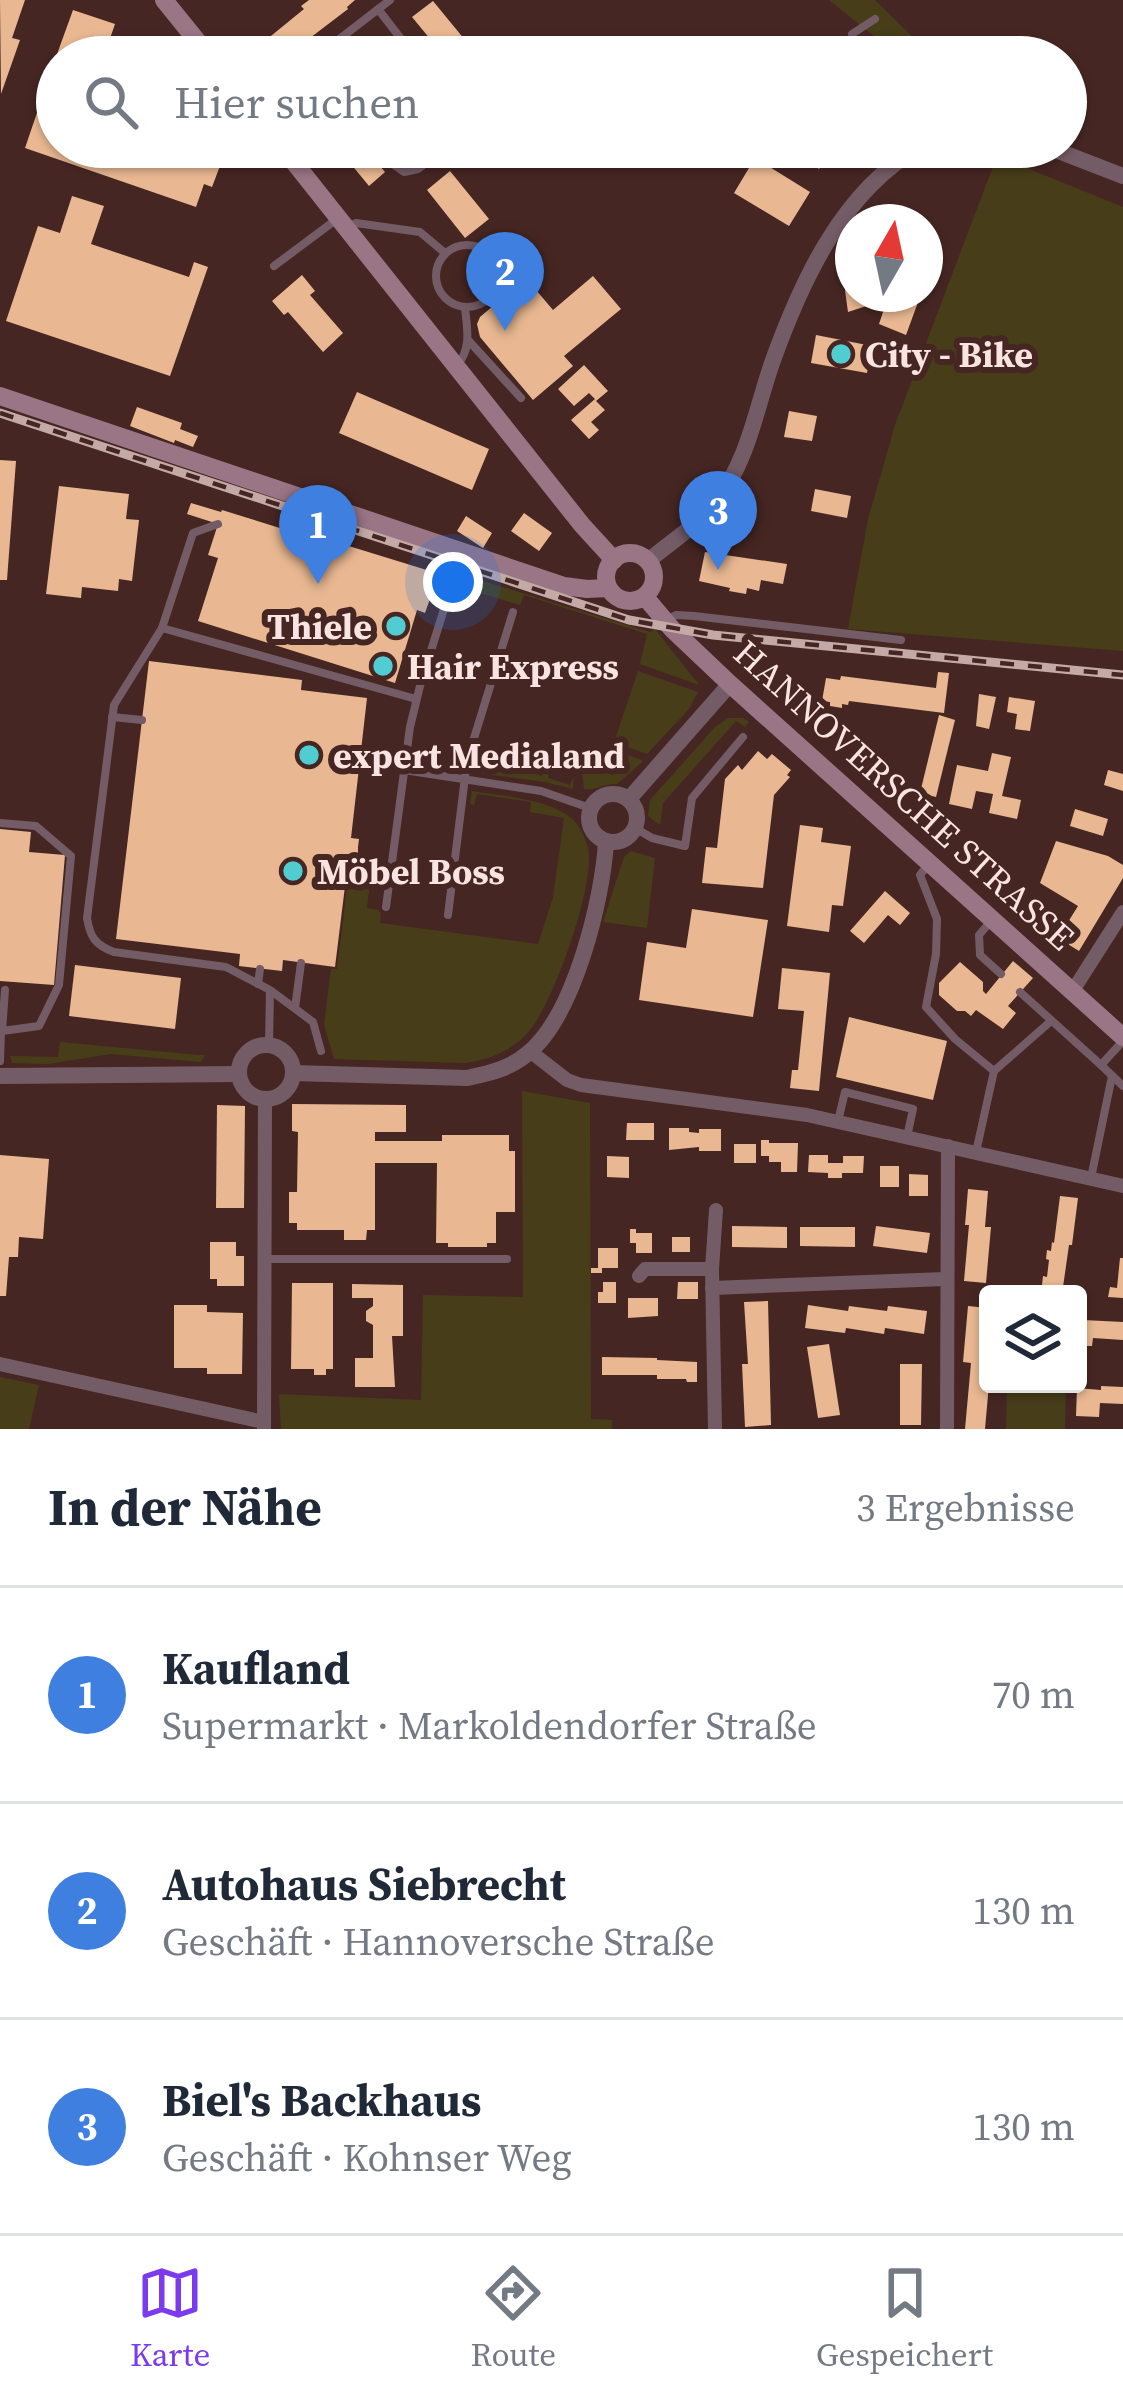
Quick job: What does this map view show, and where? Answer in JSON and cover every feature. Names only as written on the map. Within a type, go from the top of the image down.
[{"type":"main road","points":[[164,0],[193,36]]},
{"type":"main road","points":[[298,168],[614,560]]},
{"type":"main road","points":[[0,396],[564,586],[608,588]]},
{"type":"main road","points":[[630,553],[648,561],[654,583],[644,598],[624,601],[608,588],[606,572],[614,560],[630,553]]},
{"type":"main road","name":"HANNOVERSCHE STRASSE","points":[[644,598],[730,684],[1123,1039]]},
{"type":"street","points":[[1087,162],[1123,176]]},
{"type":"street","points":[[648,561],[717,501],[739,464],[772,362],[806,282],[860,195],[886,168]]},
{"type":"street","points":[[629,800],[730,684]]},
{"type":"street","points":[[608,794],[629,800],[636,810],[635,828],[626,838],[599,838],[590,824],[590,808],[608,794]]},
{"type":"street","points":[[293,1073],[467,1078],[494,1073],[531,1052],[554,1025],[575,979],[601,885],[606,841]]},
{"type":"street","points":[[1072,992],[1123,912]]},
{"type":"street","points":[[269,1045],[288,1056],[293,1073],[281,1094],[266,1099],[249,1092],[239,1074],[248,1052],[269,1045]]},
{"type":"street","points":[[531,1052],[581,1085],[838,1121],[1123,1186]]},
{"type":"street","points":[[0,1076],[239,1074]]},
{"type":"street","points":[[0,1364],[264,1426],[266,1099]]},
{"type":"street","points":[[946,1429],[947,1146]]},
{"type":"street","points":[[715,1429],[712,1269],[716,1210]]},
{"type":"street","points":[[639,1276],[645,1269],[712,1269]]},
{"type":"street","points":[[712,1288],[945,1279]]},
{"type":"lane","points":[[343,36],[390,0]]},
{"type":"lane","points":[[378,9],[399,36]]},
{"type":"lane","points":[[852,34],[875,19]]},
{"type":"lane","points":[[274,266],[342,223],[420,232],[445,253]]},
{"type":"lane","points":[[464,244],[492,256],[499,275],[493,295],[465,308],[446,300],[436,282],[445,253],[464,244]]},
{"type":"lane","points":[[455,366],[468,340],[465,308]]},
{"type":"lane","points":[[468,340],[521,398]]},
{"type":"lane","points":[[218,524],[193,533],[162,628],[114,705],[88,918],[90,936],[113,952],[226,967],[313,1022],[321,1051]]},
{"type":"lane","points":[[386,907],[416,699],[449,593]]},
{"type":"lane","points":[[448,915],[467,760],[513,613]]},
{"type":"lane","points":[[665,621],[676,615],[694,616],[902,640]]},
{"type":"lane","points":[[162,628],[416,699]]},
{"type":"lane","points":[[112,717],[142,720]]},
{"type":"lane","points":[[635,828],[652,838],[685,846],[692,798],[743,737]]},
{"type":"lane","points":[[404,770],[541,791],[590,808]]},
{"type":"lane","points":[[0,823],[36,826],[70,856],[59,985],[39,1026],[1,1031]]},
{"type":"lane","points":[[929,864],[920,875],[937,919],[926,1007],[994,1071]]},
{"type":"lane","points":[[992,920],[980,935],[980,956],[1001,974]]},
{"type":"lane","points":[[295,1008],[301,963]]},
{"type":"lane","points":[[258,984],[260,969]]},
{"type":"lane","points":[[0,1061],[5,990]]},
{"type":"lane","points":[[269,990],[269,1045]]},
{"type":"lane","points":[[1020,992],[1123,1085]]},
{"type":"lane","points":[[976,1152],[994,1071],[1052,1021]]},
{"type":"lane","points":[[1101,1065],[1123,1039]]},
{"type":"lane","points":[[1091,1179],[1112,1076]]},
{"type":"lane","points":[[838,1121],[845,1092],[913,1109],[907,1137]]},
{"type":"lane","points":[[265,1259],[507,1259]]},
{"type":"shaded area","points":[[829,0],[875,0],[912,36],[874,36]]},
{"type":"shaded area","points":[[992,168],[1027,168],[1123,207],[1123,651],[848,629],[868,519],[895,425],[938,312],[943,312],[943,298]]},
{"type":"shaded area","points":[[450,571],[650,632],[655,629],[699,685],[640,664],[647,634],[524,595],[520,605],[447,583]]},
{"type":"shaded area","points":[[638,671],[698,692],[689,709],[647,754],[614,742]]},
{"type":"shaded area","points":[[728,718],[749,722],[745,727],[736,721],[663,803],[660,825],[648,816],[650,800]]},
{"type":"shaded area","points":[[483,747],[480,756],[509,765],[512,756],[517,757],[514,767],[542,776],[545,767],[550,768],[548,778],[570,785],[574,776],[573,789],[477,773],[478,748]]},
{"type":"shaded area","points":[[612,749],[642,762],[617,784],[584,789],[582,772],[609,758]]},
{"type":"shaded area","points":[[472,791],[527,800],[555,809],[576,823],[587,845],[589,865],[579,914],[540,1016],[517,1043],[466,1063],[334,1059],[324,1025],[331,969],[337,969],[351,856],[373,858],[367,908],[381,913],[380,923],[538,944],[553,897],[564,818],[530,812],[531,802],[477,794],[474,805],[470,804]]},
{"type":"shaded area","points":[[631,851],[655,858],[647,928],[603,922],[624,857]]},
{"type":"shaded area","points":[[60,1042],[205,1055],[201,1062],[111,1054],[48,1064],[12,1063],[10,1056],[58,1057]]},
{"type":"shaded area","points":[[522,1091],[590,1103],[591,1419],[612,1420],[612,1429],[281,1429],[279,1394],[421,1400],[423,1295],[523,1297]]},
{"type":"shaded area","points":[[0,1377],[39,1385],[29,1429],[0,1429]]},
{"type":"shaded area","points":[[1007,1393],[1066,1393],[1065,1429],[1006,1429]]},
{"type":"building","points":[[0,0],[25,0],[12,38],[20,40],[1,94]]},
{"type":"building","points":[[309,0],[355,0],[313,36],[271,36],[304,9],[301,6]]},
{"type":"building","points":[[433,1],[462,36],[428,36],[412,17]]},
{"type":"building","points":[[73,10],[115,24],[111,36],[64,36]]},
{"type":"building","points":[[36,116],[36,152],[25,148]]},
{"type":"building","points":[[83,168],[219,168],[212,187],[204,184],[196,207]]},
{"type":"building","points":[[354,168],[385,172],[369,186]]},
{"type":"building","points":[[749,168],[771,168],[810,192],[789,226],[734,193]]},
{"type":"building","points":[[450,171],[489,219],[465,238],[427,190]]},
{"type":"building","points":[[72,196],[104,206],[91,244],[189,277],[194,262],[208,267],[170,376],[6,321],[38,226],[60,233]]},
{"type":"building","points":[[302,275],[315,291],[310,295],[343,333],[323,352],[272,301]]},
{"type":"building","points":[[593,276],[621,309],[564,356],[573,366],[533,400],[480,337],[480,317],[500,300],[510,312],[536,290],[553,310]]},
{"type":"building","points":[[883,312],[914,312],[906,335],[879,324]]},
{"type":"building","name":"City - Bike","points":[[816,335],[872,346],[867,373],[811,363]]},
{"type":"building","points":[[584,365],[608,391],[596,401],[605,410],[591,422],[599,430],[589,439],[571,420],[595,399],[589,393],[574,406],[558,389]]},
{"type":"building","points":[[357,392],[489,449],[472,490],[339,433]]},
{"type":"building","points":[[137,407],[182,423],[180,429],[198,436],[193,447],[130,426]]},
{"type":"building","points":[[789,411],[817,416],[812,441],[784,437]]},
{"type":"building","points":[[0,460],[16,461],[7,580],[0,580]]},
{"type":"building","points":[[59,486],[129,494],[126,519],[139,520],[132,581],[119,579],[118,591],[82,587],[81,598],[46,594]]},
{"type":"building","points":[[815,489],[851,496],[847,518],[811,511]]},
{"type":"building","points":[[191,503],[438,576],[425,613],[417,610],[395,683],[198,621],[218,558],[208,555],[218,524],[187,514]]},
{"type":"building","points":[[524,513],[552,533],[539,551],[511,531]]},
{"type":"building","points":[[466,516],[492,533],[483,548],[457,531]]},
{"type":"building","points":[[705,552],[787,564],[783,584],[761,580],[759,591],[747,588],[746,594],[699,581]]},
{"type":"building","points":[[149,661],[302,680],[301,690],[367,698],[351,838],[359,839],[358,855],[349,854],[335,967],[283,960],[282,971],[239,966],[240,954],[116,939]]},
{"type":"building","points":[[938,672],[949,673],[944,713],[849,701],[842,708],[822,701],[826,678],[936,688]]},
{"type":"building","points":[[979,694],[996,697],[989,729],[976,726]]},
{"type":"building","points":[[1009,697],[1035,701],[1030,731],[1015,729],[1017,714],[1007,712]]},
{"type":"building","points":[[939,715],[955,720],[936,797],[920,793]]},
{"type":"building","points":[[758,751],[767,759],[772,754],[791,770],[774,795],[763,888],[702,883],[706,847],[717,848],[725,779],[738,765],[742,770]]},
{"type":"building","points":[[992,753],[1011,757],[1002,796],[1021,800],[1017,819],[989,813],[993,794],[976,791],[972,809],[949,804],[957,765],[988,771]]},
{"type":"building","points":[[1108,770],[1123,774],[1123,791],[1104,785]]},
{"type":"building","points":[[1075,809],[1108,819],[1103,836],[1070,826]]},
{"type":"building","points":[[800,825],[823,828],[821,842],[851,846],[843,906],[832,905],[829,932],[787,926]]},
{"type":"building","points":[[0,829],[31,832],[29,852],[65,855],[54,985],[0,981]]},
{"type":"building","points":[[1056,841],[1123,865],[1123,878],[1079,951],[1058,938],[1078,906],[1040,883]]},
{"type":"building","points":[[885,891],[910,913],[900,925],[888,915],[864,943],[850,931]]},
{"type":"building","points":[[692,909],[768,920],[753,1017],[639,1000],[647,942],[686,948]]},
{"type":"building","points":[[1013,961],[1033,978],[1008,1006],[1016,1013],[1003,1029],[976,1010],[971,1016],[957,1011],[939,995],[939,983],[960,962],[983,982],[986,994]]},
{"type":"building","points":[[75,965],[181,978],[175,1029],[69,1016]]},
{"type":"building","points":[[782,968],[830,973],[819,1091],[790,1088],[792,1070],[798,1070],[804,1011],[778,1009]]},
{"type":"building","points":[[849,1017],[947,1041],[933,1100],[836,1077]]},
{"type":"building","points":[[292,1104],[406,1105],[406,1132],[375,1132],[375,1141],[509,1135],[509,1151],[515,1151],[515,1212],[496,1212],[496,1243],[487,1243],[487,1247],[436,1243],[437,1163],[375,1163],[375,1230],[367,1230],[366,1240],[344,1240],[344,1230],[297,1230],[297,1223],[289,1223],[289,1192],[297,1192],[298,1132],[292,1131]]},
{"type":"building","points":[[217,1105],[245,1106],[244,1208],[216,1208]]},
{"type":"building","points":[[627,1123],[654,1123],[654,1140],[626,1140]]},
{"type":"building","points":[[669,1128],[699,1133],[699,1129],[721,1129],[721,1151],[669,1150]]},
{"type":"building","points":[[761,1140],[798,1143],[797,1172],[781,1172],[781,1162],[761,1156]]},
{"type":"building","points":[[734,1144],[756,1144],[756,1163],[734,1163]]},
{"type":"building","points":[[0,1155],[49,1159],[43,1239],[19,1237],[18,1257],[9,1257],[6,1296],[0,1296]]},
{"type":"building","points":[[809,1155],[828,1155],[828,1163],[843,1163],[843,1156],[864,1156],[863,1173],[828,1178],[828,1173],[808,1172]]},
{"type":"building","points":[[607,1156],[629,1157],[629,1178],[607,1177]]},
{"type":"building","points":[[880,1166],[899,1166],[899,1187],[880,1187]]},
{"type":"building","points":[[909,1174],[928,1175],[928,1196],[909,1196]]},
{"type":"building","points":[[968,1189],[988,1191],[985,1227],[991,1227],[986,1283],[964,1281]]},
{"type":"building","points":[[1060,1196],[1078,1198],[1063,1285],[1042,1285],[1043,1276],[1047,1277],[1047,1250],[1054,1243]]},
{"type":"building","points":[[732,1226],[787,1227],[787,1248],[732,1247]]},
{"type":"building","points":[[876,1226],[930,1233],[927,1253],[873,1246]]},
{"type":"building","points":[[800,1227],[855,1227],[855,1247],[800,1246]]},
{"type":"building","points":[[630,1229],[652,1233],[652,1253],[636,1253]]},
{"type":"building","points":[[672,1237],[690,1237],[690,1252],[672,1252]]},
{"type":"building","points":[[210,1242],[236,1242],[236,1256],[244,1256],[244,1286],[217,1286],[217,1279],[210,1279]]},
{"type":"building","points":[[598,1248],[618,1248],[618,1268],[591,1273],[591,1268],[598,1268]]},
{"type":"building","points":[[1120,1258],[1123,1298],[1108,1297],[1110,1287],[1117,1288]]},
{"type":"building","points":[[603,1282],[616,1282],[616,1303],[598,1303]]},
{"type":"building","points":[[678,1282],[698,1282],[698,1299],[677,1299]]},
{"type":"building","points":[[292,1283],[333,1283],[333,1369],[326,1369],[326,1375],[314,1375],[314,1369],[291,1369]]},
{"type":"building","points":[[352,1284],[403,1285],[403,1336],[392,1336],[395,1387],[355,1387],[355,1358],[373,1358],[373,1325],[366,1321],[366,1311],[373,1306],[373,1298],[352,1298]]},
{"type":"building","points":[[628,1298],[658,1298],[658,1316],[628,1318]]},
{"type":"building","points":[[768,1301],[771,1425],[745,1427],[744,1302]]},
{"type":"building","points":[[174,1305],[207,1305],[207,1312],[243,1313],[242,1374],[174,1368]]},
{"type":"building","points":[[808,1305],[848,1311],[849,1306],[887,1311],[888,1306],[927,1311],[924,1334],[885,1328],[884,1334],[805,1328]]},
{"type":"building","points":[[968,1306],[979,1307],[979,1393],[988,1393],[985,1429],[965,1429],[971,1363],[963,1362]]},
{"type":"building","points":[[1087,1320],[1123,1322],[1123,1340],[1093,1338],[1092,1346],[1087,1346]]},
{"type":"building","points":[[829,1344],[840,1415],[818,1418],[807,1347]]},
{"type":"building","points":[[602,1357],[697,1362],[697,1382],[657,1379],[657,1375],[602,1375]]},
{"type":"building","points":[[900,1364],[922,1364],[921,1425],[900,1425]]},
{"type":"building","points":[[1101,1386],[1123,1387],[1123,1404],[1100,1403],[1099,1417],[1076,1416],[1077,1393],[1101,1390]]},
{"type":"railway","points":[[0,413],[629,620],[713,635],[1123,675]]},
{"type":"place","name":"Autohaus Siebrecht","points":[[505,331]]},
{"type":"place","name":"City - Bike","points":[[841,354]]},
{"type":"place","name":"Biel's Backhaus","points":[[718,570]]},
{"type":"place","name":"Kaufland","points":[[318,584]]},
{"type":"place","name":"Thiele","points":[[396,626]]},
{"type":"place","name":"Hair Express","points":[[383,666]]},
{"type":"place","name":"expert Medialand","points":[[309,755]]},
{"type":"place","name":"Möbel Boss","points":[[293,871]]}]
